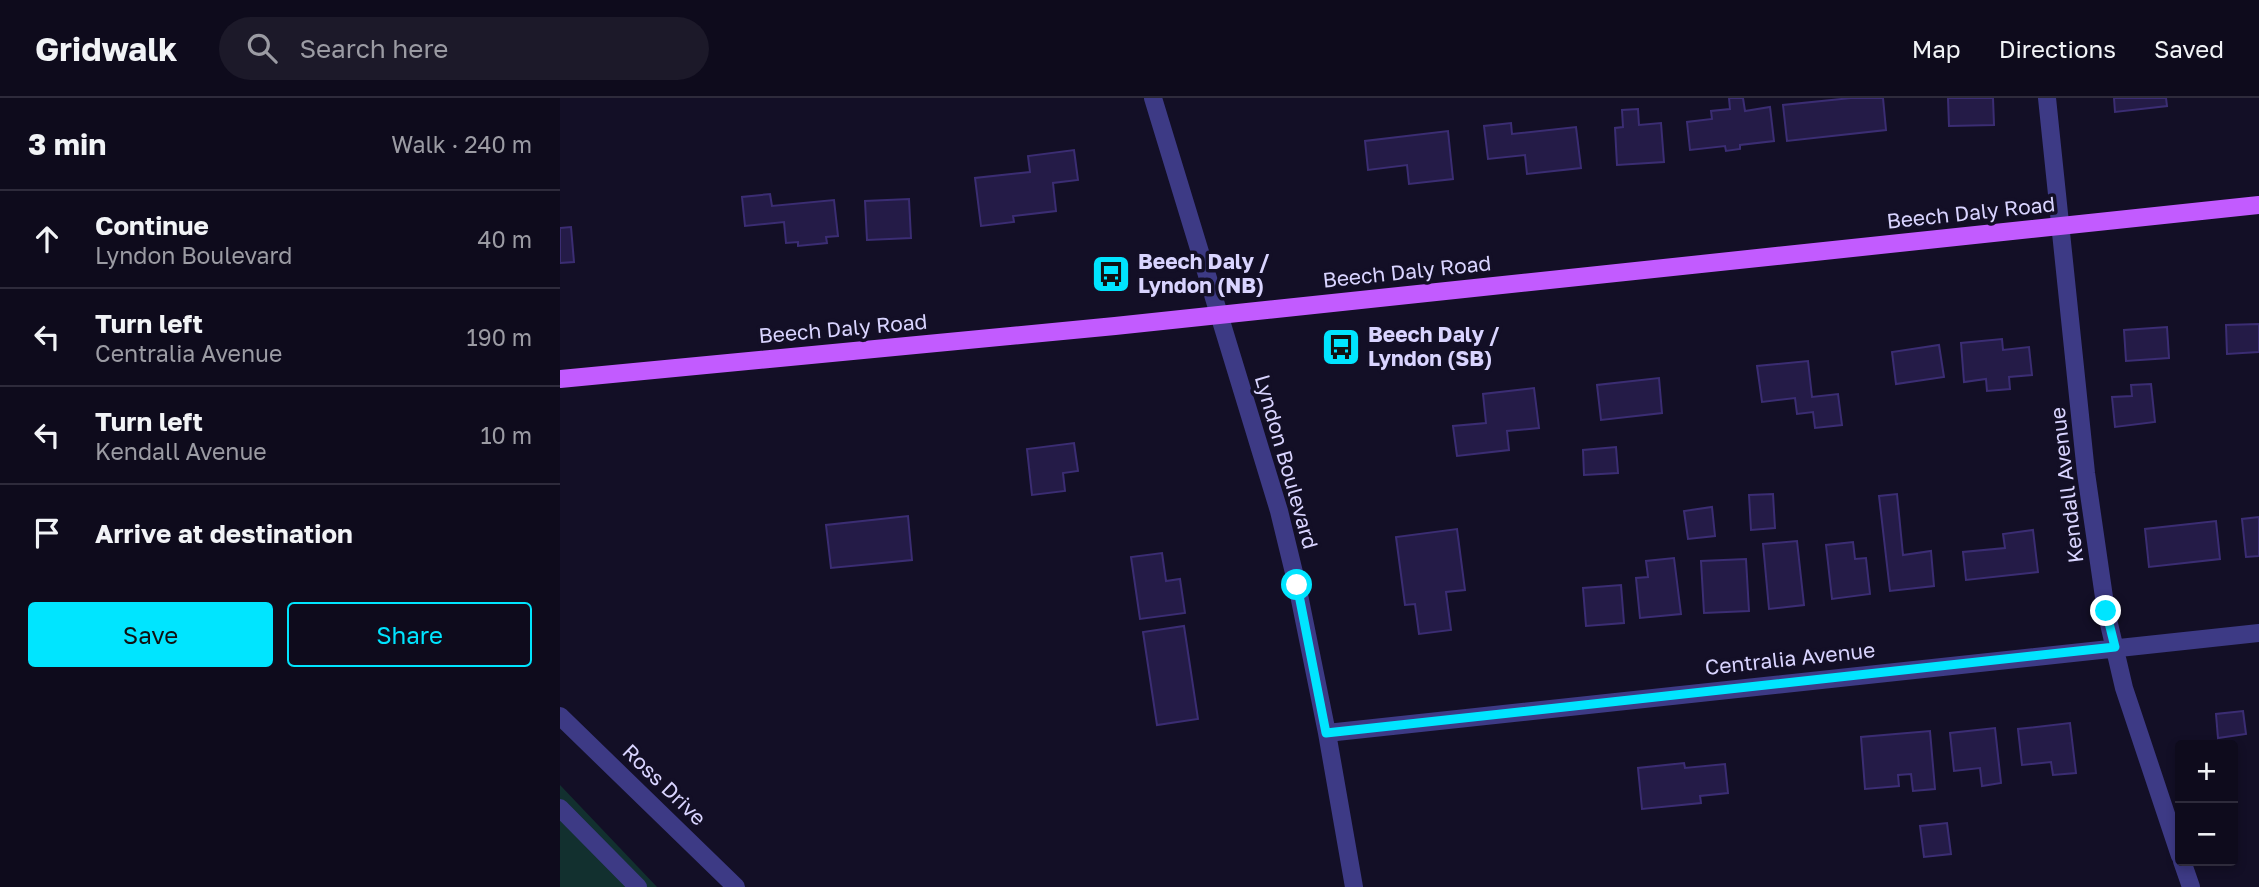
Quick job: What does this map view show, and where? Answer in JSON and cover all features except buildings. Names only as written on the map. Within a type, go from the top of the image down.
[{"type":"main road","name":"Beech Daly Road","points":[[560,379],[1219,315],[2259,205]]},
{"type":"street","name":"Lyndon Boulevard","points":[[1153,98],[1279,512],[1297,585],[1354,887]]},
{"type":"street","name":"Kendall Avenue","points":[[2048,98],[2086,473],[2106,611],[2124,688],[2175,840]]},
{"type":"street","name":"Centralia Avenue","points":[[1326,733],[2259,633]]},
{"type":"street","name":"Ross Drive","points":[[560,716],[736,887]]},
{"type":"street","points":[[560,808],[638,887]]},
{"type":"street","name":"Kendall Avenue","points":[[2184,866],[2191,887]]},
{"type":"green space","points":[[560,785],[657,887],[560,887]]},
{"type":"place","name":"Beech Daly / Lyndon (NB)","points":[[1111,274]]},
{"type":"place","name":"Beech Daly / Lyndon (SB)","points":[[1341,347]]},
{"type":"route","points":[[1297,585],[1326,733],[2115,647],[2106,611]]}]
